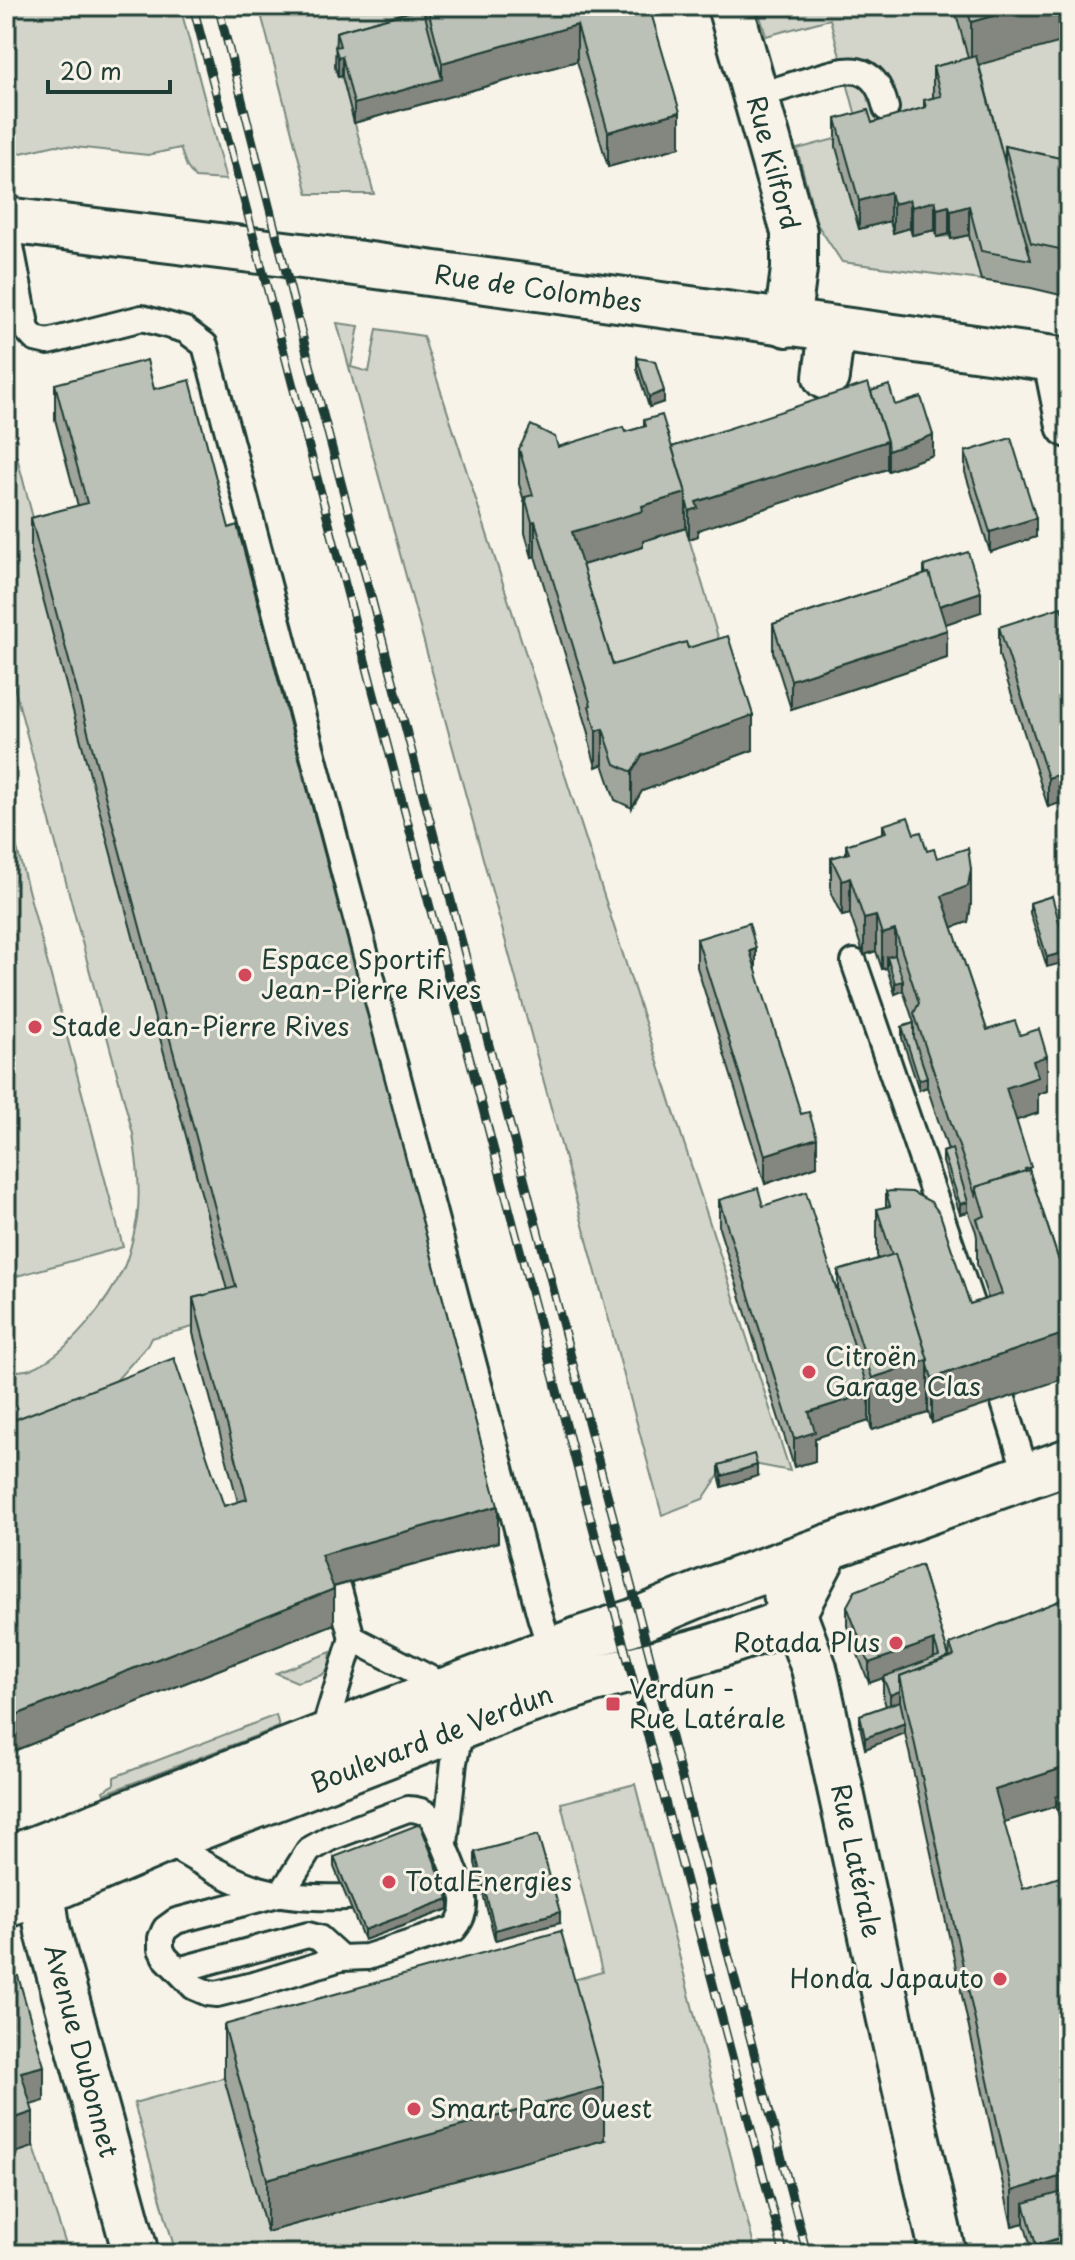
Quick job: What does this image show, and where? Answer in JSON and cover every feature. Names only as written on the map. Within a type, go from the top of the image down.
[{"type":"main road","name":"Rue Kilford","points":[[730,6],[794,232],[794,269],[787,324]]},
{"type":"main road","name":"Rue de Colombes","points":[[6,220],[326,259],[1063,360]]},
{"type":"main road","points":[[826,377],[832,330]]},
{"type":"main road","points":[[1063,360],[1069,425]]},
{"type":"main road","name":"Boulevard de Verdun","points":[[24,1899],[164,1841],[456,1707],[551,1651],[633,1622],[712,1589],[1069,1461]]},
{"type":"main road","points":[[794,1612],[828,1547]]},
{"type":"main road","name":"Rue Latérale","points":[[775,1567],[814,1668],[943,2254]]},
{"type":"main road","name":"Boulevard de Verdun","points":[[6,1860],[322,1737],[590,1681],[707,1649],[773,1627],[794,1612]]},
{"type":"main road","name":"Avenue Dubonnet","points":[[46,1845],[24,1899],[48,1932],[136,2254]]},
{"type":"lane","points":[[756,96],[848,69],[870,76],[878,85],[886,108]]},
{"type":"lane","points":[[6,220],[27,330],[35,339],[48,342],[142,318],[185,330],[205,345],[551,1651]]},
{"type":"lane","points":[[854,962],[985,1345]]},
{"type":"lane","points":[[1003,1399],[1027,1476]]},
{"type":"lane","points":[[322,1737],[352,1638],[338,1586]]},
{"type":"lane","points":[[352,1638],[456,1707],[454,1762],[438,1856]]},
{"type":"lane","points":[[408,1809],[417,1809],[432,1818],[438,1856],[464,1899],[460,1922],[454,1929],[367,1957],[341,1958],[217,1994],[194,1987],[165,1957],[161,1938],[165,1929],[176,1921],[282,1893],[309,1850],[330,1838],[408,1809]]},
{"type":"lane","points":[[164,1841],[206,1865],[259,1889],[316,1898],[347,1897]]},
{"type":"lane","points":[[178,1970],[308,1935],[319,1938],[341,1958]]},
{"type":"shaded area","points":[[11,6],[180,6],[226,180],[195,178],[180,148],[148,155],[56,145],[21,153],[6,151],[6,23]]},
{"type":"shaded area","points":[[259,6],[499,6],[338,76],[342,76],[374,194],[308,194]]},
{"type":"shaded area","points":[[757,6],[955,6],[1069,40],[1069,206],[941,124],[890,221],[910,228],[912,235],[935,230],[937,237],[969,235],[981,280],[842,262],[817,224],[797,149],[854,134],[856,116],[830,19],[766,36]]},
{"type":"shaded area","points":[[337,323],[359,326],[351,367],[369,372],[377,329],[423,336],[790,1471],[754,1464],[719,1475],[703,1499],[662,1515]]},
{"type":"shaded area","points":[[17,457],[242,1314],[151,1338],[114,1383],[6,1445],[6,1372],[30,1369],[44,1362],[72,1340],[97,1311],[126,1262],[139,1198],[133,1134],[6,656],[6,460]]},
{"type":"shaded area","points":[[686,528],[728,671],[613,701],[572,568],[643,547],[642,541]]},
{"type":"shaded area","name":"Stade Jean-Pierre Rives","points":[[6,807],[123,1247],[6,1279]]},
{"type":"shaded area","points":[[331,1652],[329,1668],[322,1675],[297,1682],[276,1673]]},
{"type":"shaded area","points":[[276,1715],[279,1727],[104,1794],[103,1791],[114,1785],[114,1777]]},
{"type":"shaded area","points":[[635,1784],[756,2254],[176,2254],[134,2103],[602,1972],[561,1803]]},
{"type":"shaded area","points":[[6,2062],[69,2254],[6,2254]]},
{"type":"building","points":[[427,6],[649,6],[680,112],[608,132],[577,25],[442,63]]},
{"type":"building","points":[[966,6],[1027,6],[971,22]]},
{"type":"building","points":[[423,8],[442,79],[354,104],[342,56],[338,57],[335,47],[340,46],[336,32]]},
{"type":"building","points":[[976,56],[1031,260],[981,251],[969,206],[951,211],[949,206],[937,209],[935,201],[912,207],[910,200],[893,204],[890,192],[859,201],[836,119],[868,110],[872,123],[926,107],[924,100],[941,96],[933,67]]},
{"type":"building","points":[[1005,146],[1069,160],[1069,251],[1031,243]]},
{"type":"building","points":[[637,358],[655,361],[664,391],[649,397]]},
{"type":"building","name":"Espace Sportif Jean-Pierre Rives","points":[[147,360],[154,389],[190,380],[229,528],[237,525],[498,1506],[321,1555],[334,1589],[6,1719],[6,1423],[174,1358],[224,1506],[247,1499],[193,1298],[236,1287],[31,518],[87,503],[55,384]]},
{"type":"building","points":[[868,383],[887,441],[696,502],[698,508],[689,511],[672,447]]},
{"type":"building","points":[[889,385],[895,405],[921,397],[933,435],[888,451],[871,391]]},
{"type":"building","points":[[662,415],[686,493],[642,506],[643,511],[572,532],[613,665],[686,642],[688,648],[728,636],[753,715],[642,755],[632,772],[615,764],[603,729],[596,731],[591,705],[525,497],[533,495],[519,449],[531,425],[555,437],[558,447],[623,427],[625,432],[646,426],[644,420]]},
{"type":"building","points":[[1011,438],[1036,518],[990,532],[965,452]]},
{"type":"building","points":[[968,552],[981,592],[939,606],[924,566]]},
{"type":"building","points":[[929,573],[947,630],[791,680],[773,624]]},
{"type":"building","points":[[1061,607],[1069,632],[1069,771],[1048,778],[999,627]]},
{"type":"building","points":[[908,817],[914,834],[921,832],[927,851],[934,849],[937,858],[968,848],[971,869],[968,886],[942,896],[987,1030],[1015,1021],[1020,1035],[1039,1029],[1047,1056],[1033,1061],[1038,1077],[1006,1088],[1031,1167],[976,1187],[976,1197],[914,1013],[919,1003],[895,930],[882,934],[876,916],[864,919],[850,878],[842,881],[831,858],[849,853],[846,845],[886,832],[883,825]]},
{"type":"building","points":[[1052,896],[1062,933],[1069,931],[1069,951],[1047,957],[1030,903]]},
{"type":"building","points":[[749,923],[756,949],[750,951],[801,1114],[809,1112],[817,1138],[765,1155],[697,939]]},
{"type":"building","points":[[895,955],[903,981],[895,983],[887,957]]},
{"type":"building","points":[[914,1023],[914,1038],[927,1077],[919,1080],[902,1027]]},
{"type":"building","points":[[952,1149],[968,1202],[960,1204],[943,1152]]},
{"type":"building","points":[[1029,1170],[1063,1273],[1069,1270],[1069,1332],[932,1378],[895,1254],[892,1255],[877,1209],[890,1206],[886,1192],[891,1191],[912,1192],[931,1202],[940,1214],[970,1304],[1002,1294],[977,1219],[985,1216],[976,1187]]},
{"type":"building","name":"Citroën Garage Clas","points":[[758,1188],[763,1206],[806,1192],[869,1393],[809,1412],[815,1432],[794,1439],[719,1200]]},
{"type":"building","points":[[895,1254],[928,1360],[872,1378],[838,1271]]},
{"type":"building","points":[[754,1454],[757,1465],[722,1476],[719,1465]]},
{"type":"building","points":[[921,1565],[949,1657],[900,1676],[900,1691],[890,1695],[883,1677],[939,1656],[934,1640],[869,1663],[847,1606],[855,1591]]},
{"type":"building","points":[[1069,1597],[1069,1766],[995,1790],[1023,1889],[1069,1874],[1069,2174],[1012,2191],[900,1676],[954,1656],[950,1644]]},
{"type":"building","points":[[900,1701],[905,1723],[865,1738],[860,1715]]},
{"type":"building","points":[[1069,1792],[1069,1837],[1056,1797]]},
{"type":"building","name":"TotalEnergies","points":[[420,1824],[449,1899],[364,1930],[334,1857]]},
{"type":"building","points":[[538,1835],[560,1912],[495,1930],[475,1852]]},
{"type":"building","name":"Smart Parc Ouest","points":[[561,1931],[604,2087],[267,2179],[224,2025]]},
{"type":"building","points":[[6,1969],[18,1976],[44,2066],[21,2072],[33,2112],[6,2121]]},
{"type":"building","points":[[1069,2190],[1069,2235],[1036,2245],[1024,2203]]},
{"type":"building","points":[[1069,2244],[1069,2254],[1037,2254]]},
{"type":"railway","points":[[193,6],[784,2254]]},
{"type":"railway","points":[[218,6],[807,2254]]},
{"type":"place","name":"Espace Sportif Jean-Pierre Rives","points":[[245,975]]},
{"type":"place","name":"Stade Jean-Pierre Rives","points":[[35,1027]]},
{"type":"place","name":"Citroën Garage Clas","points":[[809,1372]]},
{"type":"place","name":"Rotada Plus","points":[[896,1643]]},
{"type":"place","name":"Verdun - Rue Latérale","points":[[613,1704]]},
{"type":"place","name":"TotalEnergies","points":[[389,1882]]},
{"type":"place","name":"Honda Japauto","points":[[1000,1979]]},
{"type":"place","name":"Smart Parc Ouest","points":[[414,2109]]}]
